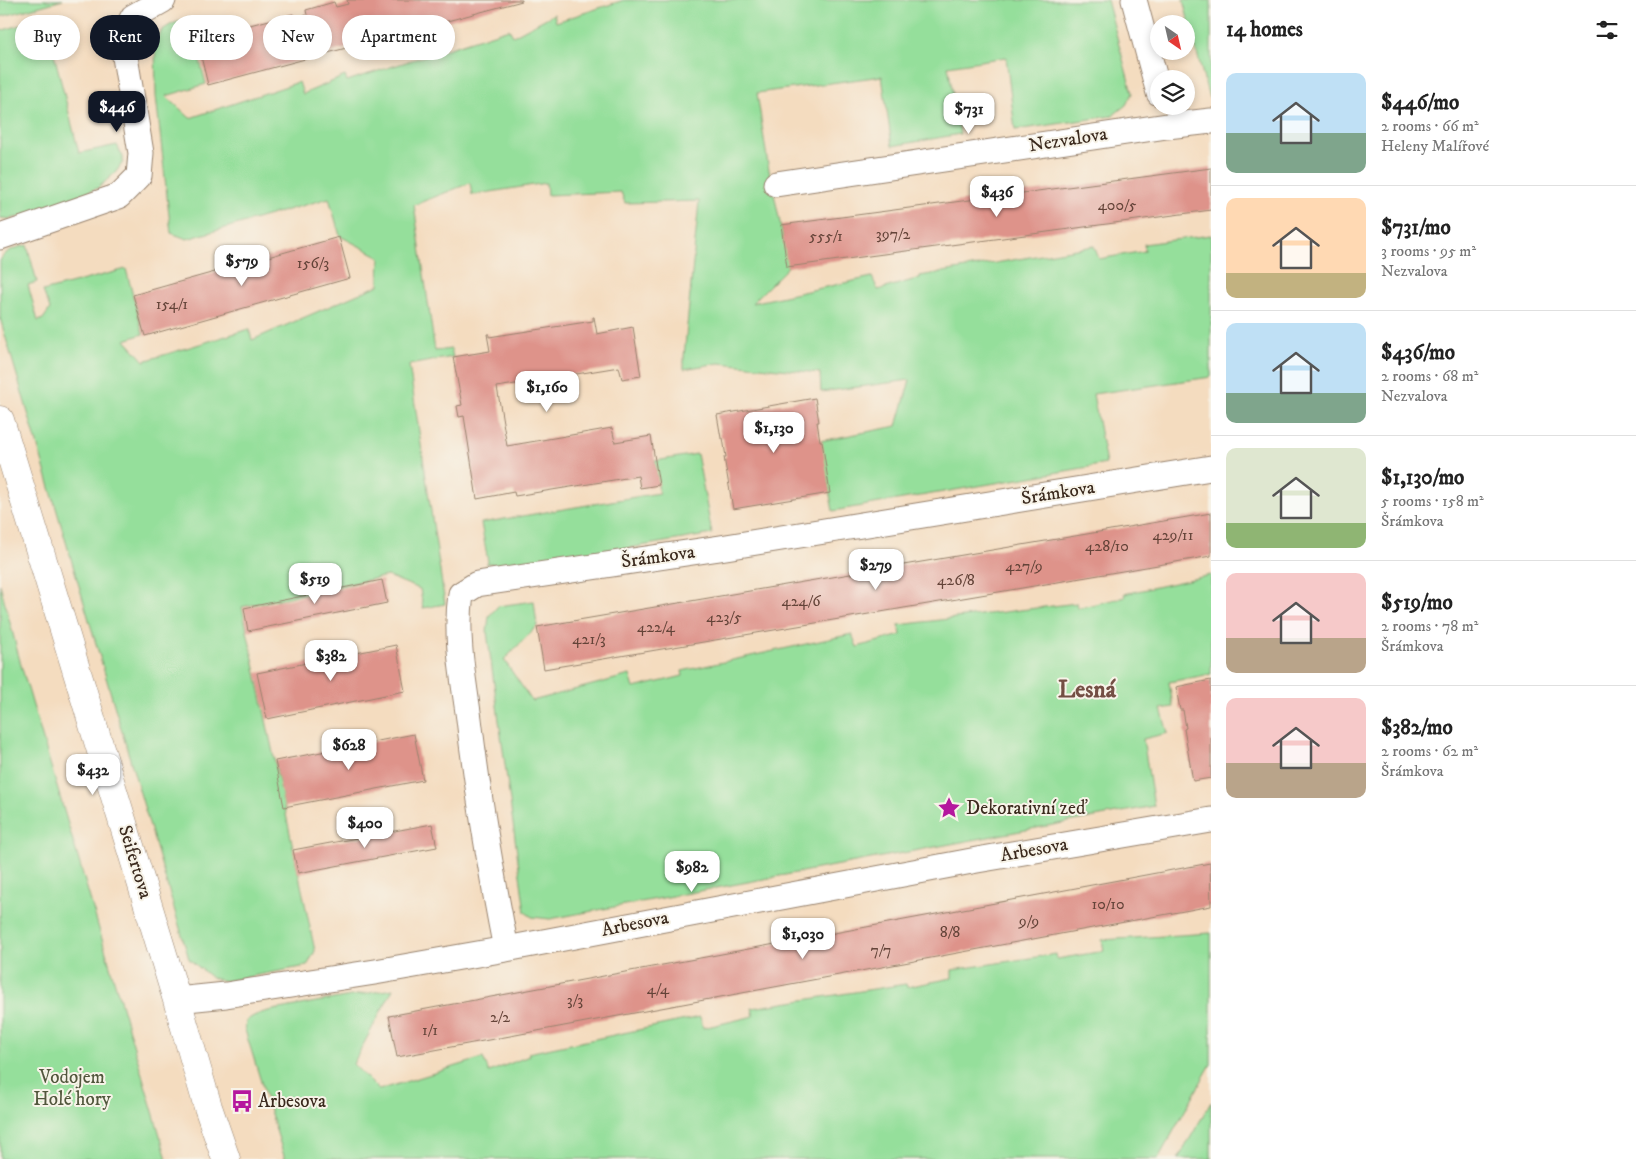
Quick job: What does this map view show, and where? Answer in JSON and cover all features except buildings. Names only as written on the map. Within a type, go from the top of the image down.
[{"type":"street","points":[[0,237],[119,196],[139,176],[141,153],[122,39],[133,17],[161,0]]},
{"type":"street","points":[[1134,0],[1153,70]]},
{"type":"street","name":"Nezvalova","points":[[776,184],[1165,116],[1211,120]]},
{"type":"street","name":"Seifertova","points":[[0,420],[208,1107],[226,1159]]},
{"type":"street","name":"Šrámkova","points":[[506,949],[478,794],[460,659],[458,612],[461,594],[477,584],[720,548],[1211,468]]},
{"type":"street","name":"Arbesova","points":[[177,1000],[226,995],[506,949],[977,860],[1211,820]]},
{"type":"green space","points":[[0,0],[63,0],[0,17]]},
{"type":"green space","points":[[624,0],[1107,0],[1132,93],[1126,105],[1112,116],[1015,130],[1006,57],[948,66],[960,134],[892,146],[882,76],[757,93],[768,165],[789,266],[752,303],[872,277],[878,290],[920,278],[920,276],[1094,246],[1099,259],[1145,251],[1144,244],[1211,235],[1211,377],[1093,394],[1106,464],[833,511],[820,441],[897,426],[910,380],[821,392],[820,373],[719,363],[684,369],[699,201],[625,203],[621,192],[547,195],[546,183],[472,195],[470,183],[414,205],[435,351],[451,349],[453,357],[409,365],[445,604],[423,608],[420,589],[387,576],[242,607],[315,951],[307,966],[226,981],[212,978],[189,959],[0,318],[0,261],[8,252],[27,245],[37,282],[28,285],[38,321],[43,319],[50,309],[43,291],[126,269],[143,334],[125,340],[144,361],[249,329],[252,340],[379,285],[380,257],[340,236],[329,198],[187,239],[171,233],[156,96],[155,60],[160,60],[160,34],[162,30],[170,25],[170,60],[200,60],[206,84],[166,96],[190,118],[299,82],[303,94],[345,76],[347,81],[412,60],[455,60],[455,46],[509,29],[513,36],[554,14],[556,22]]},
{"type":"green space","points":[[1183,0],[1211,0],[1211,98],[1209,98],[1195,45],[1195,15],[1187,15]]},
{"type":"green space","points":[[15,27],[15,60],[56,60],[79,153],[117,145],[123,157],[123,162],[116,172],[98,188],[31,214],[10,219],[0,218],[0,31]]},
{"type":"green space","points":[[697,454],[712,534],[493,571],[492,563],[486,564],[488,562],[481,523],[659,493],[655,461]]},
{"type":"green space","points":[[1211,575],[1211,674],[1169,682],[1173,707],[1161,709],[1168,733],[1143,739],[1154,806],[550,919],[532,917],[525,912],[487,632],[489,616],[498,606],[534,601],[537,626],[504,660],[532,701],[630,675],[634,688],[683,676],[682,671],[852,634],[857,647],[901,635],[899,625],[1077,603],[1078,608],[1125,597],[1124,594]]},
{"type":"green space","name":"Vodojem Holé hory","points":[[0,584],[21,665],[167,1159],[0,1159]]},
{"type":"green space","points":[[1211,933],[1211,1064],[1158,1159],[285,1159],[245,1030],[246,1021],[267,1011],[393,989],[353,1064],[379,1090],[483,1058],[489,1072],[529,1056],[528,1053],[700,1017],[703,1028],[754,1016],[752,1008],[906,984],[907,987],[952,978],[952,970],[1056,954],[1057,959],[1104,951],[1102,940]]},
{"type":"green space","points":[[1211,1102],[1211,1159],[1178,1159]]},
{"type":"place","name":"Dekorativní zeď","points":[[949,808]]},
{"type":"place","name":"Arbesova","points":[[242,1101]]},
{"type":"district","name":"Lesná","points":[[1087,690]]}]
